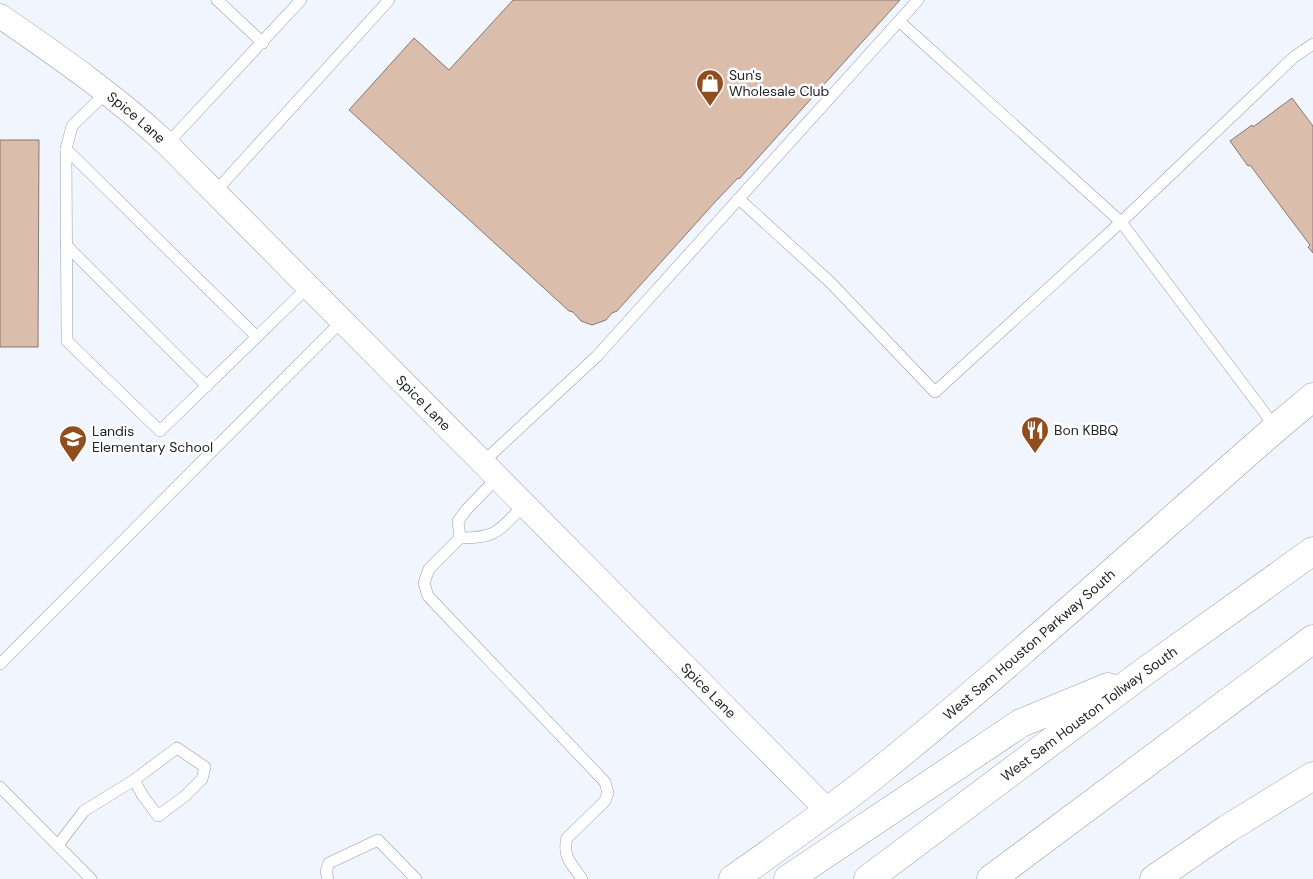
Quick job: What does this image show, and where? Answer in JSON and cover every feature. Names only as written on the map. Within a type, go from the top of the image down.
[{"type":"main road","name":"West Sam Houston Parkway South","points":[[733,879],[876,774],[988,681],[1313,397]]},
{"type":"main road","name":"West Sam Houston Tollway South","points":[[868,879],[1144,672],[1313,551]]},
{"type":"main road","points":[[992,879],[1313,639]]},
{"type":"main road","points":[[788,879],[1021,723],[1144,672]]},
{"type":"main road","points":[[1154,879],[1227,829],[1313,776]]},
{"type":"street","name":"Spice Lane","points":[[3,23],[107,92],[137,115],[309,286],[828,811]]},
{"type":"lane","points":[[217,0],[263,43]]},
{"type":"lane","points":[[167,144],[301,0]]},
{"type":"lane","points":[[215,192],[389,0]]},
{"type":"lane","points":[[460,538],[458,521],[490,470],[597,356],[918,0]]},
{"type":"lane","points":[[899,21],[1121,222],[1276,428]]},
{"type":"lane","points":[[739,199],[830,282],[935,392],[1121,222],[1294,57],[1313,44]]},
{"type":"lane","points":[[107,92],[72,126],[66,149],[67,341],[160,431],[309,286]]},
{"type":"lane","points":[[66,149],[257,337]]},
{"type":"lane","points":[[66,245],[207,386]]},
{"type":"lane","points":[[0,664],[342,321]]},
{"type":"lane","points":[[524,505],[497,532],[480,538],[460,538],[429,568],[424,584],[428,596],[605,782],[608,793],[605,801],[567,838],[565,846],[565,854],[582,879]]},
{"type":"lane","points":[[58,845],[84,811],[134,780],[177,748],[205,767],[202,779],[185,796],[158,816],[134,780]]},
{"type":"lane","points":[[0,787],[91,879]]},
{"type":"lane","points":[[328,879],[326,871],[329,863],[378,840],[416,879]]},
{"type":"building","points":[[513,0],[900,0],[617,311],[612,313],[606,320],[592,325],[581,321],[573,312],[569,311],[349,110],[414,38],[449,70]]},
{"type":"building","points":[[1292,98],[1313,126],[1313,253],[1308,247],[1310,245],[1230,141],[1252,125],[1253,127]]},
{"type":"building","points":[[0,140],[39,140],[38,347],[0,347]]},
{"type":"place","name":"Sun's Wholesale Club","points":[[710,107]]},
{"type":"place","name":"Bon KBBQ","points":[[1035,454]]},
{"type":"place","name":"Landis Elementary School","points":[[73,463]]}]
